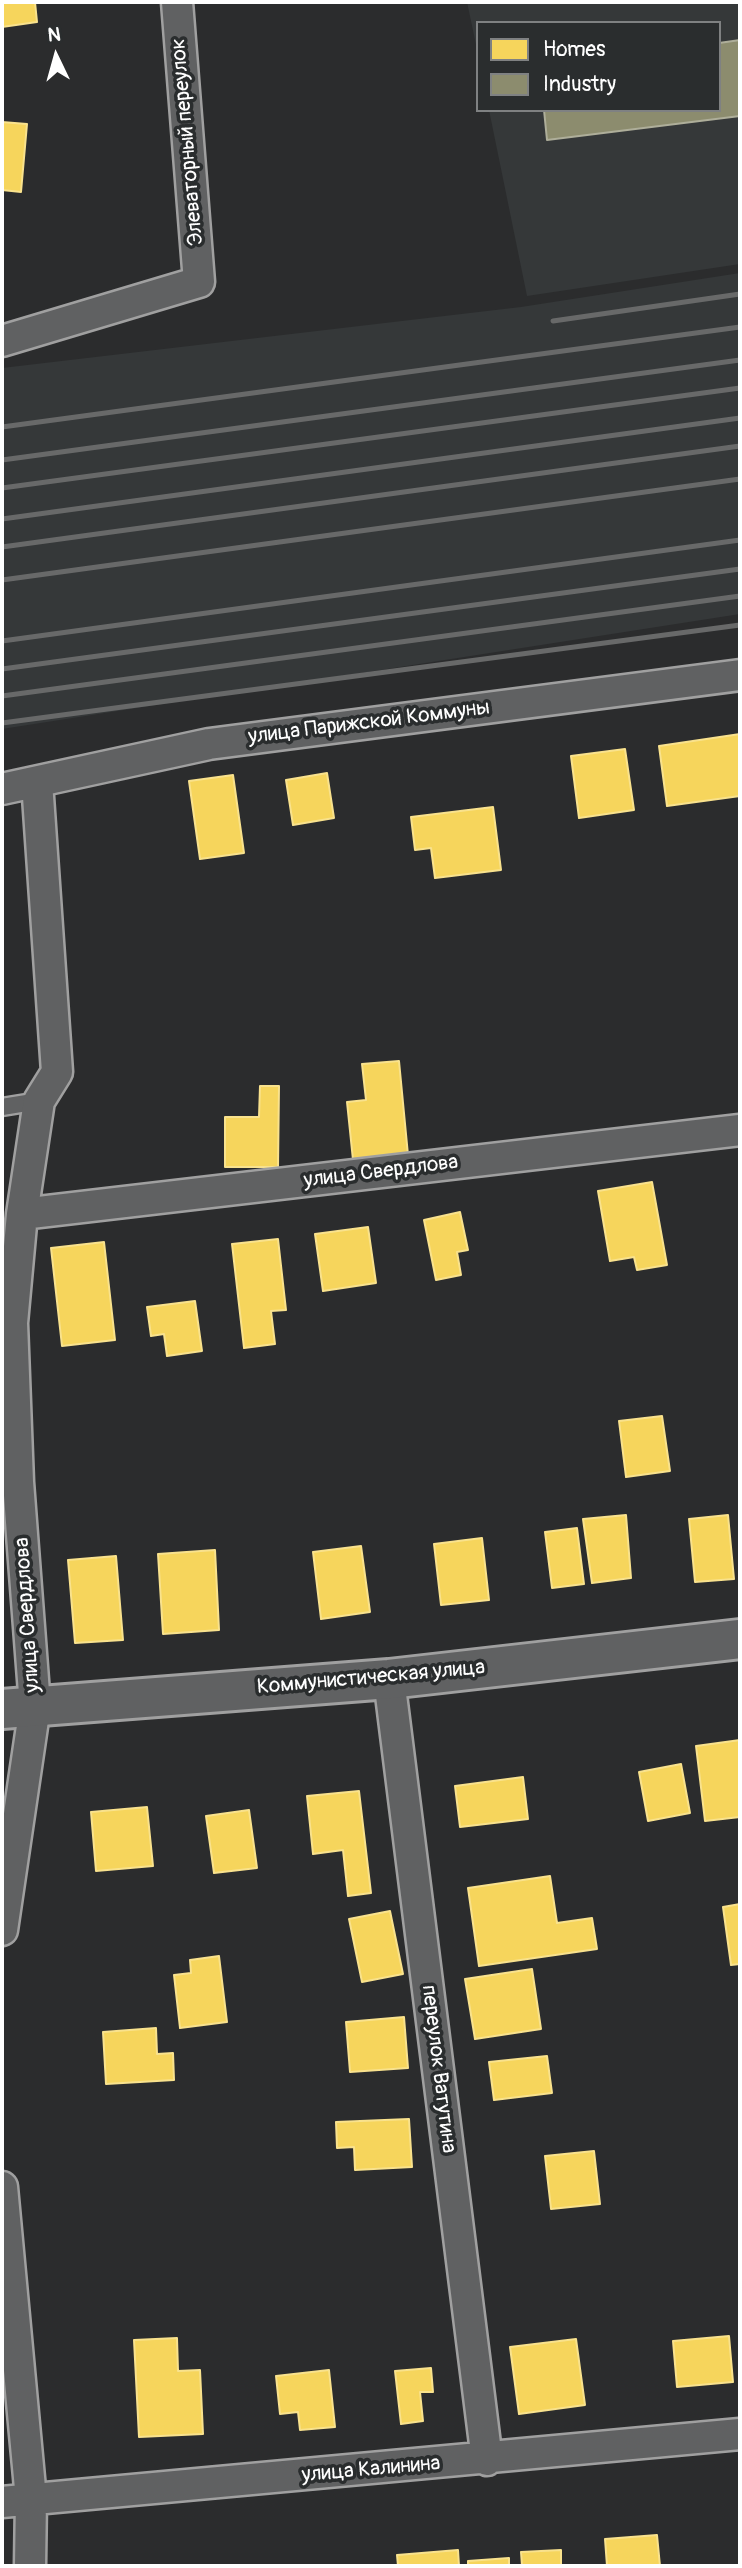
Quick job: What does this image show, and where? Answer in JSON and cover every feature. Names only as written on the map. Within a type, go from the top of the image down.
[{"type":"street","name":"Элеваторный переулок","points":[[2,341],[199,282],[177,2]]},
{"type":"street","name":"улица Парижской Коммуны","points":[[2,789],[208,744],[740,675]]},
{"type":"street","name":"улица Свердлова","points":[[2,1930],[19,1708],[18,1482],[12,1323],[22,1214],[39,1101],[57,1072],[37,782]]},
{"type":"street","name":"улица Свердлова","points":[[22,1214],[740,1130]]},
{"type":"street","name":"Коммунистическая улица","points":[[19,1708],[388,1679],[740,1639]]},
{"type":"street","name":"переулок Ватутина","points":[[388,1679],[487,2459]]},
{"type":"street","points":[[2,2188],[16,2501],[30,2566]]},
{"type":"street","name":"улица Калинина","points":[[16,2501],[740,2434]]},
{"type":"lane","points":[[2,1107],[39,1101]]},
{"type":"shaded area","points":[[467,2],[740,2],[740,264],[527,296],[489,112],[721,112],[721,21],[476,21],[476,45]]},
{"type":"shaded area","points":[[740,273],[740,614],[2,729],[2,368],[521,307]]},
{"type":"building: Homes","points":[[2,2],[35,2],[37,22],[2,27]]},
{"type":"building: Homes","points":[[2,122],[27,124],[21,192],[2,190]]},
{"type":"building: Homes","points":[[740,734],[740,796],[667,806],[659,746]]},
{"type":"building: Homes","points":[[625,749],[634,810],[579,818],[571,756]]},
{"type":"building: Homes","points":[[327,773],[334,818],[293,825],[286,780]]},
{"type":"building: Homes","points":[[233,775],[244,853],[200,859],[189,781]]},
{"type":"building: Homes","points":[[493,807],[501,870],[435,878],[431,848],[415,850],[411,817]]},
{"type":"building: Homes","points":[[399,1061],[408,1155],[353,1160],[347,1102],[366,1100],[362,1064]]},
{"type":"building: Homes","points":[[260,1086],[279,1086],[278,1167],[225,1167],[225,1117],[259,1117]]},
{"type":"building: Homes","points":[[652,1182],[667,1265],[637,1270],[634,1257],[610,1261],[598,1191]]},
{"type":"building: Homes","points":[[460,1212],[468,1250],[457,1252],[461,1275],[436,1280],[424,1220]]},
{"type":"building: Homes","points":[[368,1227],[376,1283],[323,1291],[315,1234]]},
{"type":"building: Homes","points":[[278,1239],[286,1310],[271,1311],[275,1344],[244,1348],[232,1244]]},
{"type":"building: Homes","points":[[104,1242],[115,1340],[62,1346],[51,1248]]},
{"type":"building: Homes","points":[[195,1301],[202,1351],[167,1356],[164,1334],[151,1336],[147,1307]]},
{"type":"building: Homes","points":[[662,1416],[670,1471],[626,1477],[619,1421]]},
{"type":"building: Homes","points":[[626,1515],[631,1578],[592,1583],[583,1519]]},
{"type":"building: Homes","points":[[728,1515],[734,1579],[695,1582],[689,1519]]},
{"type":"building: Homes","points":[[577,1528],[584,1584],[552,1588],[545,1532]]},
{"type":"building: Homes","points":[[482,1538],[489,1600],[441,1605],[434,1544]]},
{"type":"building: Homes","points":[[361,1546],[370,1612],[321,1619],[313,1552]]},
{"type":"building: Homes","points":[[215,1550],[219,1630],[163,1634],[158,1554]]},
{"type":"building: Homes","points":[[116,1556],[123,1640],[75,1643],[68,1560]]},
{"type":"building: Homes","points":[[740,1740],[740,1817],[705,1821],[696,1746]]},
{"type":"building: Homes","points":[[681,1764],[690,1813],[648,1821],[639,1772]]},
{"type":"building: Homes","points":[[523,1777],[528,1819],[460,1827],[455,1786]]},
{"type":"building: Homes","points":[[359,1791],[371,1893],[348,1896],[343,1850],[313,1854],[307,1796]]},
{"type":"building: Homes","points":[[147,1807],[153,1866],[96,1871],[91,1812]]},
{"type":"building: Homes","points":[[249,1810],[257,1868],[214,1873],[206,1816]]},
{"type":"building: Homes","points":[[550,1876],[557,1923],[592,1918],[597,1949],[479,1966],[468,1888]]},
{"type":"building: Homes","points":[[740,1904],[740,1964],[731,1965],[723,1907]]},
{"type":"building: Homes","points":[[390,1911],[403,1974],[362,1982],[349,1919]]},
{"type":"building: Homes","points":[[219,1956],[227,2022],[180,2028],[174,1975],[191,1973],[190,1960]]},
{"type":"building: Homes","points":[[532,1969],[541,2029],[475,2039],[465,1979]]},
{"type":"building: Homes","points":[[404,2017],[408,2068],[350,2072],[346,2022]]},
{"type":"building: Homes","points":[[156,2028],[157,2054],[173,2053],[174,2080],[106,2084],[103,2032]]},
{"type":"building: Homes","points":[[547,2056],[552,2093],[494,2100],[489,2062]]},
{"type":"building: Homes","points":[[409,2119],[412,2167],[355,2170],[354,2147],[337,2148],[336,2122]]},
{"type":"building: Homes","points":[[594,2151],[600,2204],[551,2209],[545,2156]]},
{"type":"building: Homes","points":[[729,2336],[733,2382],[677,2387],[673,2341]]},
{"type":"building: Homes","points":[[177,2338],[178,2371],[200,2370],[203,2434],[139,2437],[134,2340]]},
{"type":"building: Homes","points":[[576,2339],[585,2405],[519,2414],[510,2347]]},
{"type":"building: Homes","points":[[431,2368],[433,2392],[420,2392],[423,2421],[401,2424],[395,2371]]},
{"type":"building: Homes","points":[[329,2370],[335,2427],[300,2430],[298,2412],[280,2414],[276,2376]]},
{"type":"building: Homes","points":[[657,2535],[660,2566],[607,2566],[605,2539]]},
{"type":"building: Homes","points":[[458,2550],[459,2566],[398,2566],[397,2555]]},
{"type":"building: Homes","points":[[561,2550],[561,2566],[522,2566],[521,2552]]},
{"type":"building: Homes","points":[[509,2558],[509,2566],[468,2566],[468,2561]]},
{"type":"building: Industry","points":[[740,40],[740,116],[547,140],[544,112],[721,112],[721,43]]},
{"type":"railway","points":[[553,321],[740,294]]},
{"type":"railway","points":[[2,427],[740,327]]},
{"type":"railway","points":[[2,460],[740,360]]},
{"type":"railway","points":[[2,488],[740,388]]},
{"type":"railway","points":[[2,519],[740,418]]},
{"type":"railway","points":[[2,547],[740,446]]},
{"type":"railway","points":[[2,580],[740,479]]},
{"type":"railway","points":[[2,641],[740,540]]},
{"type":"railway","points":[[2,669],[740,569]]},
{"type":"railway","points":[[2,696],[740,596]]},
{"type":"railway","points":[[2,723],[740,625]]}]
